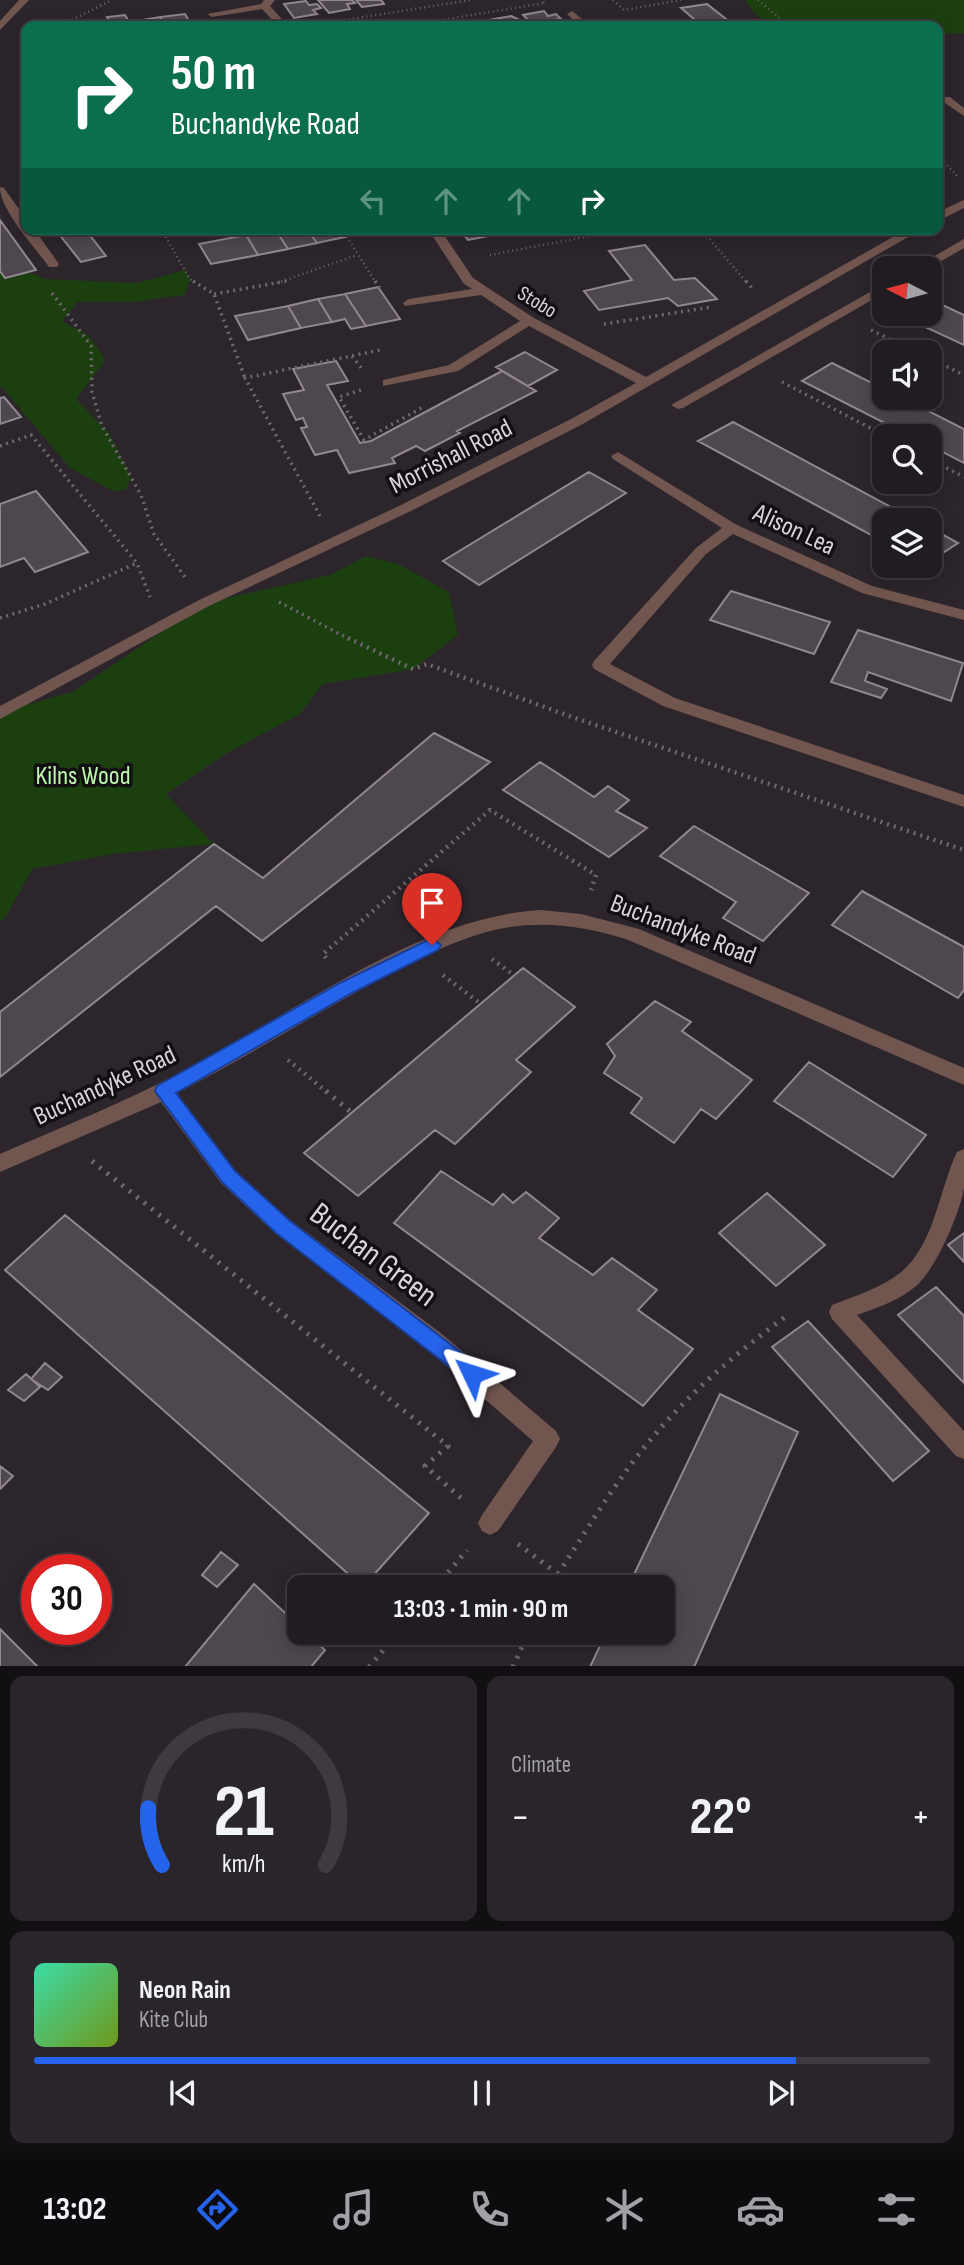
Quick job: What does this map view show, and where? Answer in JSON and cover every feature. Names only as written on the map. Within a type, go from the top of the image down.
[{"type":"street","points":[[0,27],[24,0]]},
{"type":"street","points":[[212,14],[267,3],[280,21]]},
{"type":"street","points":[[572,14],[580,21]]},
{"type":"street","points":[[946,99],[964,113]]},
{"type":"street","points":[[0,190],[21,220]]},
{"type":"street","points":[[943,214],[964,202]]},
{"type":"street","points":[[32,235],[53,264]]},
{"type":"street","name":"Stobo","points":[[439,235],[468,281],[529,321],[643,381]]},
{"type":"street","name":"Morrishall Road","points":[[0,713],[204,603],[406,508],[576,422],[643,381],[905,235]]},
{"type":"street","points":[[941,256],[964,243]]},
{"type":"street","points":[[409,303],[483,290]]},
{"type":"street","points":[[678,405],[872,295]]},
{"type":"street","points":[[388,383],[453,368],[529,321]]},
{"type":"street","name":"Alison Lea","points":[[618,456],[732,528],[867,590],[964,615]]},
{"type":"street","points":[[732,528],[701,551],[600,665],[669,702],[964,801]]},
{"type":"street","points":[[948,610],[964,598]]},
{"type":"street","name":"Buchandyke Road","points":[[0,1163],[164,1091],[346,988],[414,954],[492,924],[527,918],[583,921],[632,934],[964,1077]]},
{"type":"street","name":"Buchan Green","points":[[164,1091],[228,1177],[331,1265],[435,1341],[548,1439],[490,1523]]},
{"type":"street","points":[[964,1158],[931,1242],[912,1276],[841,1312],[964,1448]]},
{"type":"path","points":[[70,21],[112,0]]},
{"type":"path","points":[[335,21],[471,0]]},
{"type":"path","points":[[435,21],[545,3],[541,0]]},
{"type":"path","points":[[612,0],[624,10],[681,0]]},
{"type":"path","points":[[758,0],[783,21]]},
{"type":"path","points":[[943,160],[958,177]]},
{"type":"path","points":[[164,235],[190,279],[214,294],[244,378]]},
{"type":"path","points":[[346,235],[384,294]]},
{"type":"path","points":[[455,262],[596,235]]},
{"type":"path","points":[[706,235],[750,288],[758,289],[748,295]]},
{"type":"path","points":[[214,294],[292,280],[357,255]]},
{"type":"path","points":[[53,264],[40,276],[91,346],[92,392],[103,426],[141,495],[154,534],[204,603]]},
{"type":"path","points":[[593,355],[608,342],[596,325],[697,307],[721,307]]},
{"type":"path","points":[[839,314],[892,340]]},
{"type":"path","points":[[942,364],[964,375]]},
{"type":"path","points":[[745,367],[796,388],[872,429]]},
{"type":"path","points":[[0,446],[31,435],[137,563],[152,602]]},
{"type":"path","points":[[942,465],[964,477]]},
{"type":"path","points":[[0,618],[45,604],[137,563]]},
{"type":"path","points":[[272,597],[311,621],[413,669],[427,664],[490,684],[572,717],[964,850]]},
{"type":"path","points":[[346,988],[323,954],[490,810],[596,875],[583,921]]},
{"type":"path","points":[[414,954],[481,1004]]},
{"type":"path","points":[[260,1037],[352,1113]]},
{"type":"path","points":[[59,1136],[448,1446],[425,1466],[490,1523],[558,1574],[623,1475],[665,1422],[750,1341],[788,1315]]},
{"type":"path","points":[[446,1575],[490,1523]]},
{"type":"path","points":[[370,1666],[388,1645]]},
{"type":"path","points":[[513,1666],[523,1645]]},
{"type":"green space","points":[[745,0],[964,0],[964,33],[943,34],[943,21],[765,21],[756,15]]},
{"type":"green space","points":[[0,261],[46,279],[137,283],[185,270],[190,279],[185,295],[134,302],[77,302],[62,321],[88,335],[106,360],[76,399],[109,433],[131,477],[126,490],[113,491],[70,468],[0,385]]},
{"type":"green space","name":"Kilns Wood","points":[[366,556],[400,565],[449,592],[458,635],[413,669],[323,684],[300,714],[227,753],[166,794],[214,844],[113,854],[32,869],[6,917],[0,922],[0,715],[4,711],[73,692],[204,603],[330,575]]},
{"type":"building","points":[[318,0],[352,0],[355,3],[347,4],[350,9],[329,13]]},
{"type":"building","points":[[356,0],[381,0],[384,4],[362,7]]},
{"type":"building","points":[[306,1],[309,5],[317,4],[321,8],[313,10],[317,14],[294,18],[284,4]]},
{"type":"building","points":[[707,4],[729,21],[696,21],[681,8]]},
{"type":"building","points":[[544,11],[548,16],[556,14],[561,19],[529,21],[523,15]]},
{"type":"building","points":[[185,14],[189,21],[162,21],[160,17]]},
{"type":"building","points":[[125,15],[128,21],[109,21],[107,17]]},
{"type":"building","points":[[511,16],[522,21],[490,21]]},
{"type":"building","points":[[160,17],[162,21],[136,21]]},
{"type":"building","points":[[0,220],[36,270],[5,278],[0,271]]},
{"type":"building","points":[[60,235],[90,235],[106,256],[81,262]]},
{"type":"building","points":[[246,235],[279,235],[288,249],[258,255]]},
{"type":"building","points":[[246,235],[258,255],[211,264],[199,244]]},
{"type":"building","points":[[279,235],[311,235],[317,243],[288,249]]},
{"type":"building","points":[[311,235],[345,237],[317,243]]},
{"type":"building","points":[[464,235],[493,235],[468,240]]},
{"type":"building","points":[[645,245],[674,280],[695,278],[717,299],[678,306],[668,298],[599,310],[584,291],[632,280],[609,251]]},
{"type":"building","points":[[378,287],[400,319],[366,326],[345,294]]},
{"type":"building","points":[[345,294],[366,326],[351,329],[345,319],[332,322],[318,299]]},
{"type":"building","points":[[318,299],[332,322],[301,328],[288,306]]},
{"type":"building","points":[[942,305],[964,315],[964,345],[923,326],[942,326]]},
{"type":"building","points":[[288,306],[301,328],[248,340],[235,316]]},
{"type":"building","points":[[525,352],[557,370],[528,386],[496,367]]},
{"type":"building","points":[[336,361],[348,381],[327,385],[360,443],[371,441],[502,371],[536,391],[457,431],[460,433],[425,451],[416,446],[392,458],[395,463],[349,473],[337,450],[315,455],[301,428],[307,427],[303,418],[296,420],[283,394],[304,390],[293,369]]},
{"type":"building","points":[[832,363],[872,383],[872,410],[927,410],[964,429],[964,463],[942,452],[942,424],[886,424],[802,381]]},
{"type":"building","points":[[4,397],[21,417],[0,424],[0,398]]},
{"type":"building","points":[[733,422],[893,508],[872,508],[872,535],[698,441]]},
{"type":"building","points":[[589,472],[626,493],[479,585],[443,561]]},
{"type":"building","points":[[36,491],[88,552],[35,572],[24,558],[0,567],[0,504]]},
{"type":"building","points":[[942,534],[958,543],[942,553]]},
{"type":"building","points":[[731,591],[830,622],[814,654],[710,620]]},
{"type":"building","points":[[858,630],[963,663],[951,701],[868,672],[865,681],[887,689],[881,698],[831,682]]},
{"type":"building","points":[[434,733],[490,762],[262,941],[216,906],[0,1077],[0,1012],[214,844],[263,878]]},
{"type":"building","points":[[540,762],[594,797],[608,786],[629,800],[616,811],[647,828],[609,857],[503,790]]},
{"type":"building","points":[[694,826],[809,893],[763,941],[723,918],[736,902],[660,856]]},
{"type":"building","points":[[862,891],[964,947],[964,990],[958,998],[832,925]]},
{"type":"building","points":[[523,968],[575,1007],[516,1060],[531,1072],[455,1144],[435,1130],[358,1196],[304,1153]]},
{"type":"building","points":[[655,1001],[691,1022],[682,1031],[752,1080],[716,1119],[701,1109],[674,1143],[631,1113],[642,1098],[604,1073],[615,1056],[607,1044]]},
{"type":"building","points":[[809,1062],[926,1135],[893,1177],[774,1101]]},
{"type":"building","points":[[441,1171],[493,1205],[503,1194],[513,1203],[526,1192],[559,1218],[539,1238],[593,1275],[612,1258],[657,1290],[638,1310],[693,1349],[643,1406],[394,1223]]},
{"type":"building","points":[[767,1193],[825,1245],[776,1286],[719,1233]]},
{"type":"building","points":[[65,1215],[429,1513],[374,1575],[349,1575],[5,1270]]},
{"type":"building","points":[[964,1233],[964,1262],[948,1245]]},
{"type":"building","points":[[936,1287],[964,1316],[964,1383],[898,1315]]},
{"type":"building","points":[[808,1321],[929,1451],[893,1481],[772,1347]]},
{"type":"building","points":[[45,1363],[62,1377],[48,1390],[31,1379]]},
{"type":"building","points":[[26,1374],[40,1387],[24,1401],[8,1390]]},
{"type":"building","points":[[720,1394],[798,1432],[694,1666],[590,1666],[600,1645],[675,1645],[675,1575],[634,1575]]},
{"type":"building","points":[[0,1466],[13,1476],[0,1489]]},
{"type":"building","points":[[221,1552],[238,1565],[217,1587],[202,1575]]},
{"type":"building","points":[[254,1584],[287,1615],[287,1645],[319,1645],[325,1650],[312,1666],[186,1666]]},
{"type":"building","points":[[0,1629],[37,1666],[0,1666]]},
{"type":"route","points":[[432,945],[346,988],[164,1091],[228,1177],[283,1227],[435,1341],[472,1374]]}]
